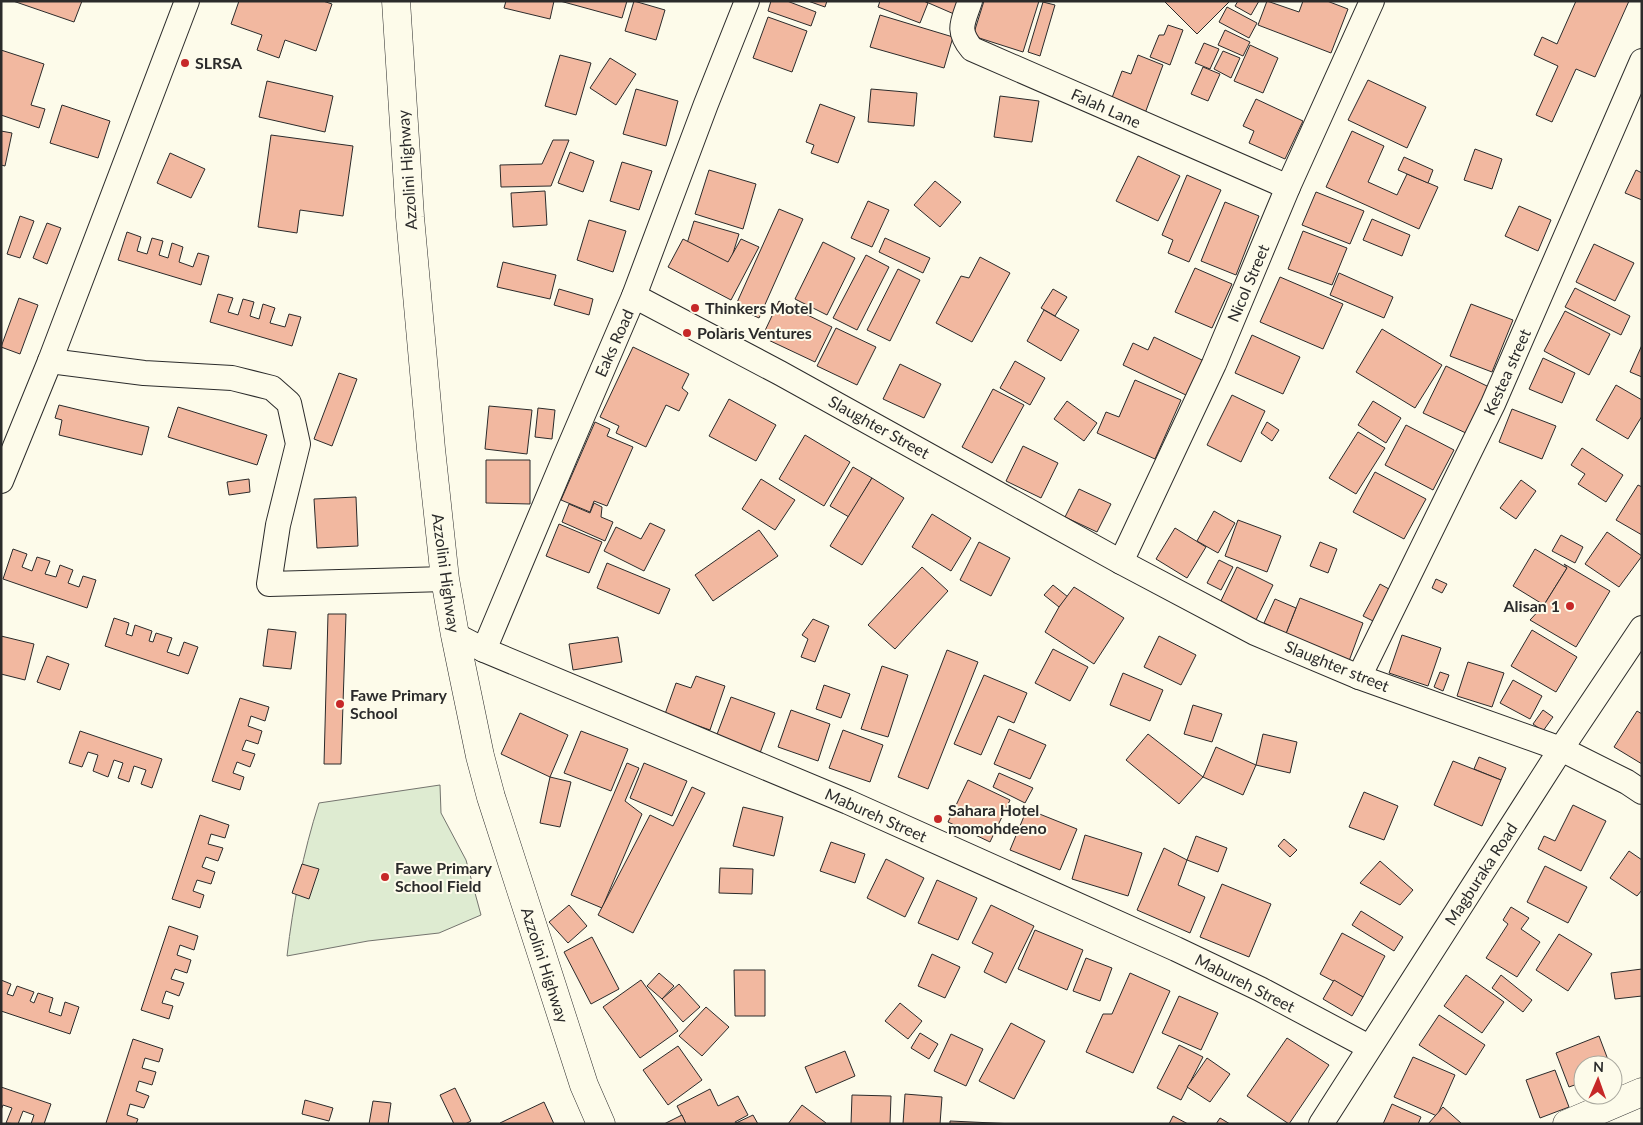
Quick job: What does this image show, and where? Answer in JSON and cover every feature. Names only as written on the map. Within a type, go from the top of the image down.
[{"type":"main road","name":"Azzolini Highway","points":[[396,1],[410,217],[431,449],[445,579],[455,636],[480,756],[491,797],[584,1085],[601,1124]]},
{"type":"main road","points":[[1567,1124],[1642,1092]]},
{"type":"street","points":[[1,481],[50,361],[187,1]]},
{"type":"street","name":"Eaks Road","points":[[484,650],[564,457],[634,296],[747,1]]},
{"type":"street","name":"Falah Lane","points":[[970,1],[962,25],[963,38],[972,49],[1288,187]]},
{"type":"street","name":"Nicol Street","points":[[1121,562],[1214,364],[1288,187],[1372,1]]},
{"type":"street","name":"Kestea street","points":[[1359,677],[1494,404],[1642,60]]},
{"type":"street","name":"Slaughter Street","points":[[634,296],[780,373],[1121,562]]},
{"type":"street","points":[[50,361],[144,373],[232,378],[272,388],[289,403],[298,444],[278,524],[269,584],[445,579]]},
{"type":"street","name":"Slaughter street","points":[[1121,562],[1255,633],[1359,677],[1561,749],[1627,782],[1642,792]]},
{"type":"street","name":"Magburaka Road","points":[[1321,1123],[1561,749],[1642,628]]},
{"type":"street","points":[[455,636],[484,650]]},
{"type":"street","name":"Mabureh Street","points":[[484,650],[858,806],[1176,948],[1260,989],[1369,1047]]},
{"type":"green space","name":"Fawe Primary School Field","points":[[440,785],[441,813],[466,860],[481,915],[439,933],[368,941],[287,956],[299,879],[319,803]]},
{"type":"building","points":[[13,1],[82,1],[74,22]]},
{"type":"building","points":[[239,1],[323,1],[332,4],[316,51],[285,40],[279,58],[257,50],[262,35],[231,24]]},
{"type":"building","points":[[506,1],[554,1],[550,19],[504,8]]},
{"type":"building","points":[[560,1],[627,1],[622,18]]},
{"type":"building","points":[[634,1],[665,10],[656,40],[625,31]]},
{"type":"building","points":[[771,1],[787,1],[816,12],[811,26],[768,11]]},
{"type":"building","points":[[808,1],[827,1],[825,7]]},
{"type":"building","points":[[880,1],[924,1],[928,3],[920,23],[878,7]]},
{"type":"building","points":[[924,1],[959,1],[954,14]]},
{"type":"building","points":[[984,1],[1039,1],[1023,52],[973,36]]},
{"type":"building","points":[[1164,1],[1230,1],[1197,34]]},
{"type":"building","points":[[1238,1],[1259,1],[1251,15],[1235,6]]},
{"type":"building","points":[[1267,1],[1299,12],[1303,1],[1327,1],[1348,9],[1331,53],[1258,25]]},
{"type":"building","points":[[1576,1],[1629,1],[1595,77],[1576,69],[1552,122],[1536,115],[1558,66],[1534,55],[1542,37],[1557,44]]},
{"type":"building","points":[[1043,2],[1055,5],[1040,56],[1028,52]]},
{"type":"building","points":[[1227,7],[1257,23],[1249,38],[1219,22]]},
{"type":"building","points":[[880,15],[953,37],[944,68],[870,47]]},
{"type":"building","points":[[768,17],[807,31],[792,72],[753,58]]},
{"type":"building","points":[[1168,25],[1183,30],[1170,65],[1150,57],[1159,35],[1164,35]]},
{"type":"building","points":[[1225,30],[1250,42],[1243,56],[1218,45]]},
{"type":"building","points":[[1204,43],[1219,49],[1210,69],[1195,63]]},
{"type":"building","points":[[1250,45],[1278,58],[1263,93],[1234,81]]},
{"type":"building","points":[[1,50],[44,64],[31,105],[45,109],[39,128],[1,115]]},
{"type":"building","points":[[1223,51],[1240,58],[1231,78],[1214,69]]},
{"type":"building","points":[[560,55],[591,63],[576,115],[545,106]]},
{"type":"building","points":[[1138,55],[1163,65],[1144,116],[1110,103],[1122,71],[1131,74]]},
{"type":"building","points":[[610,58],[636,74],[616,105],[590,88]]},
{"type":"building","points":[[1203,67],[1220,74],[1208,101],[1191,94]]},
{"type":"building","points":[[1368,80],[1426,107],[1407,148],[1348,120]]},
{"type":"building","points":[[267,81],[333,96],[325,132],[259,117]]},
{"type":"building","points":[[636,89],[678,101],[666,146],[623,134]]},
{"type":"building","points":[[871,89],[917,93],[914,126],[868,122]]},
{"type":"building","points":[[1000,96],[1039,101],[1032,142],[994,137]]},
{"type":"building","points":[[1256,99],[1303,121],[1285,159],[1249,143],[1254,131],[1243,126]]},
{"type":"building","points":[[820,104],[855,117],[838,163],[811,153],[814,145],[806,142]]},
{"type":"building","points":[[62,105],[110,121],[98,158],[50,143]]},
{"type":"building","points":[[1,131],[12,133],[5,166],[1,165]]},
{"type":"building","points":[[1352,131],[1384,146],[1368,182],[1397,195],[1407,174],[1438,187],[1419,229],[1326,187]]},
{"type":"building","points":[[271,135],[353,146],[343,216],[300,210],[297,233],[258,227]]},
{"type":"building","points":[[553,140],[569,140],[551,186],[501,187],[500,165],[542,164]]},
{"type":"building","points":[[1475,149],[1502,159],[1492,189],[1464,180]]},
{"type":"building","points":[[570,152],[594,161],[583,192],[558,183]]},
{"type":"building","points":[[170,153],[205,169],[191,198],[157,183]]},
{"type":"building","points":[[1138,156],[1180,176],[1158,221],[1116,201]]},
{"type":"building","points":[[1404,157],[1433,170],[1428,183],[1398,170]]},
{"type":"building","points":[[622,162],[652,171],[639,210],[610,201]]},
{"type":"building","points":[[709,170],[756,184],[743,229],[695,214]]},
{"type":"building","points":[[1636,170],[1642,173],[1642,200],[1625,193]]},
{"type":"building","points":[[1187,175],[1221,190],[1189,262],[1168,253],[1173,240],[1162,235]]},
{"type":"building","points":[[935,181],[961,202],[940,227],[914,205]]},
{"type":"building","points":[[545,191],[547,225],[513,227],[511,193]]},
{"type":"building","points":[[1316,192],[1364,211],[1350,244],[1302,225]]},
{"type":"building","points":[[868,201],[889,210],[872,247],[851,238]]},
{"type":"building","points":[[1225,202],[1259,216],[1236,275],[1201,261]]},
{"type":"building","points":[[1519,206],[1551,220],[1538,251],[1505,236]]},
{"type":"building","points":[[779,209],[803,219],[759,318],[735,307]]},
{"type":"building","points":[[20,216],[34,221],[20,258],[7,254]]},
{"type":"building","points":[[1372,219],[1410,235],[1402,256],[1363,240]]},
{"type":"building","points":[[589,220],[626,231],[613,272],[577,260]]},
{"type":"building","points":[[694,221],[739,234],[729,266],[684,253]]},
{"type":"building","points":[[47,223],[61,228],[47,264],[33,258]]},
{"type":"building","points":[[1303,231],[1347,248],[1332,285],[1288,269]]},
{"type":"building","points":[[127,232],[141,237],[137,251],[147,254],[152,238],[163,241],[159,255],[168,258],[172,243],[183,247],[179,262],[193,267],[198,253],[209,256],[201,285],[118,260]]},
{"type":"building","points":[[885,238],[930,258],[923,273],[879,252]]},
{"type":"building","points":[[683,239],[728,262],[741,239],[759,247],[731,300],[668,267]]},
{"type":"building","points":[[823,242],[855,258],[827,315],[795,299]]},
{"type":"building","points":[[1594,244],[1634,263],[1615,301],[1576,282]]},
{"type":"building","points":[[866,255],[889,267],[857,330],[833,318]]},
{"type":"building","points":[[980,257],[1010,273],[972,342],[936,323],[961,276],[969,278]]},
{"type":"building","points":[[503,262],[556,275],[550,299],[497,287]]},
{"type":"building","points":[[1195,268],[1232,284],[1212,328],[1175,312]]},
{"type":"building","points":[[898,269],[920,280],[890,341],[867,330]]},
{"type":"building","points":[[1339,273],[1393,297],[1384,318],[1330,295]]},
{"type":"building","points":[[1280,277],[1343,304],[1323,349],[1260,322]]},
{"type":"building","points":[[1575,288],[1630,316],[1621,335],[1565,307]]},
{"type":"building","points":[[559,289],[593,299],[589,315],[554,305]]},
{"type":"building","points":[[1053,289],[1067,297],[1055,316],[1041,308]]},
{"type":"building","points":[[218,294],[233,298],[228,312],[238,315],[243,299],[254,302],[250,316],[259,319],[263,304],[275,308],[270,323],[285,327],[289,314],[301,317],[292,346],[210,322]]},
{"type":"building","points":[[19,298],[38,305],[20,354],[1,347]]},
{"type":"building","points":[[779,301],[832,327],[815,362],[762,337]]},
{"type":"building","points":[[1471,304],[1513,320],[1492,372],[1450,356]]},
{"type":"building","points":[[1044,310],[1079,330],[1061,361],[1027,341]]},
{"type":"building","points":[[1565,311],[1610,334],[1589,375],[1544,351]]},
{"type":"building","points":[[836,328],[876,347],[857,385],[817,366]]},
{"type":"building","points":[[1382,329],[1442,365],[1415,408],[1356,372]]},
{"type":"building","points":[[1252,335],[1300,357],[1283,394],[1235,373]]},
{"type":"building","points":[[1154,337],[1204,361],[1188,396],[1123,365],[1133,343],[1148,350]]},
{"type":"building","points":[[1642,345],[1642,377],[1630,372]]},
{"type":"building","points":[[633,347],[689,374],[682,388],[688,393],[679,411],[666,405],[646,447],[616,433],[619,426],[600,417]]},
{"type":"building","points":[[1543,358],[1575,373],[1562,403],[1529,389]]},
{"type":"building","points":[[1015,361],[1045,378],[1030,405],[1000,388]]},
{"type":"building","points":[[900,364],[941,384],[924,418],[883,399]]},
{"type":"building","points":[[1446,366],[1491,388],[1468,434],[1423,413]]},
{"type":"building","points":[[339,373],[357,379],[332,446],[314,439]]},
{"type":"building","points":[[1135,380],[1181,400],[1155,459],[1097,433],[1106,412],[1119,417]]},
{"type":"building","points":[[1616,385],[1642,400],[1642,416],[1628,439],[1596,420]]},
{"type":"building","points":[[993,389],[1024,405],[992,463],[962,447]]},
{"type":"building","points":[[1232,395],[1265,411],[1241,462],[1207,445]]},
{"type":"building","points":[[729,399],[776,425],[756,461],[709,436]]},
{"type":"building","points":[[1067,401],[1097,423],[1084,441],[1054,419]]},
{"type":"building","points":[[1373,401],[1401,418],[1386,443],[1358,425]]},
{"type":"building","points":[[59,405],[149,427],[142,455],[59,435],[62,420],[55,418]]},
{"type":"building","points":[[489,406],[532,410],[527,454],[485,449]]},
{"type":"building","points":[[178,407],[267,435],[257,465],[168,437]]},
{"type":"building","points":[[538,408],[555,410],[552,439],[535,437]]},
{"type":"building","points":[[1512,409],[1556,426],[1542,459],[1499,442]]},
{"type":"building","points":[[595,422],[610,429],[607,436],[633,447],[607,506],[594,501],[590,512],[561,500]]},
{"type":"building","points":[[1267,422],[1279,430],[1272,441],[1261,433]]},
{"type":"building","points":[[1406,425],[1454,450],[1433,490],[1385,465]]},
{"type":"building","points":[[1358,432],[1385,448],[1356,494],[1329,478]]},
{"type":"building","points":[[805,435],[850,462],[824,506],[779,479]]},
{"type":"building","points":[[1023,446],[1058,463],[1041,498],[1006,481]]},
{"type":"building","points":[[1582,448],[1623,475],[1606,502],[1578,484],[1585,474],[1571,465]]},
{"type":"building","points":[[486,460],[530,460],[530,504],[486,503]]},
{"type":"building","points":[[853,467],[872,478],[849,517],[830,506]]},
{"type":"building","points":[[1375,472],[1426,499],[1404,539],[1353,512]]},
{"type":"building","points":[[872,478],[904,498],[862,565],[830,546]]},
{"type":"building","points":[[249,479],[250,492],[229,495],[227,482]]},
{"type":"building","points":[[761,479],[795,500],[775,530],[742,509]]},
{"type":"building","points":[[1521,480],[1536,491],[1516,519],[1500,508]]},
{"type":"building","points":[[1638,485],[1642,487],[1642,535],[1616,520]]},
{"type":"building","points":[[1079,489],[1111,504],[1097,532],[1065,517]]},
{"type":"building","points":[[356,497],[358,546],[317,548],[314,499]]},
{"type":"building","points":[[594,503],[602,507],[601,517],[613,522],[605,541],[562,522],[569,504],[590,513]]},
{"type":"building","points":[[1214,511],[1235,523],[1218,553],[1197,541]]},
{"type":"building","points":[[932,514],[971,538],[951,571],[912,547]]},
{"type":"building","points":[[1238,520],[1281,536],[1267,572],[1225,556]]},
{"type":"building","points":[[650,523],[665,530],[644,571],[604,551],[616,527],[641,539]]},
{"type":"building","points":[[559,524],[602,542],[589,573],[546,556]]},
{"type":"building","points":[[1175,528],[1206,547],[1187,578],[1156,559]]},
{"type":"building","points":[[759,530],[778,556],[713,601],[695,575]]},
{"type":"building","points":[[1607,532],[1642,556],[1619,587],[1585,564]]},
{"type":"building","points":[[1561,535],[1583,547],[1575,563],[1552,551]]},
{"type":"building","points":[[979,542],[1010,558],[991,596],[960,580]]},
{"type":"building","points":[[1320,542],[1337,549],[1328,573],[1310,566]]},
{"type":"building","points":[[13,549],[27,554],[22,567],[32,571],[37,557],[50,561],[45,574],[56,577],[60,565],[73,570],[68,583],[79,587],[83,576],[96,580],[87,608],[3,579]]},
{"type":"building","points":[[1535,549],[1567,568],[1544,605],[1513,586]]},
{"type":"building","points":[[1219,560],[1233,567],[1221,590],[1207,583]]},
{"type":"building","points":[[607,563],[670,589],[659,614],[597,588]]},
{"type":"building","points":[[1564,564],[1610,591],[1576,647],[1530,620],[1544,605],[1567,568]]},
{"type":"building","points":[[922,567],[948,591],[895,649],[868,625]]},
{"type":"building","points":[[1237,567],[1273,585],[1255,622],[1219,605]]},
{"type":"building","points":[[1436,579],[1447,584],[1442,593],[1432,588]]},
{"type":"building","points":[[1380,584],[1396,593],[1379,624],[1363,616]]},
{"type":"building","points":[[1053,585],[1068,597],[1059,607],[1044,595]]},
{"type":"building","points":[[1074,587],[1124,618],[1094,664],[1045,632],[1059,607]]},
{"type":"building","points":[[1300,598],[1363,623],[1349,661],[1285,636]]},
{"type":"building","points":[[1275,599],[1296,608],[1285,636],[1272,632],[1274,628],[1264,623]]},
{"type":"building","points":[[328,614],[346,614],[341,764],[324,764]]},
{"type":"building","points":[[114,618],[129,623],[126,634],[132,636],[135,625],[152,631],[149,641],[153,642],[156,633],[172,638],[167,652],[179,656],[184,642],[198,647],[188,674],[105,646]]},
{"type":"building","points":[[813,619],[829,626],[815,662],[801,657],[808,639],[802,635]]},
{"type":"building","points":[[268,629],[296,632],[291,669],[263,666]]},
{"type":"building","points":[[1532,630],[1577,657],[1556,692],[1511,666]]},
{"type":"building","points":[[1402,635],[1441,648],[1428,686],[1389,673]]},
{"type":"building","points":[[1,636],[34,644],[25,680],[1,674]]},
{"type":"building","points":[[1159,636],[1196,655],[1181,685],[1144,667]]},
{"type":"building","points":[[618,637],[622,662],[573,670],[569,644]]},
{"type":"building","points":[[1053,649],[1088,667],[1070,701],[1035,683]]},
{"type":"building","points":[[947,650],[978,662],[928,789],[898,777]]},
{"type":"building","points":[[47,656],[69,664],[60,690],[37,682]]},
{"type":"building","points":[[1468,662],[1504,673],[1492,707],[1457,696]]},
{"type":"building","points":[[882,666],[908,675],[888,737],[861,729]]},
{"type":"building","points":[[1440,672],[1449,675],[1443,691],[1434,687]]},
{"type":"building","points":[[1123,673],[1163,690],[1150,721],[1110,705]]},
{"type":"building","points":[[984,675],[1027,693],[1014,723],[998,716],[981,755],[954,744]]},
{"type":"building","points":[[696,676],[725,686],[710,730],[665,714],[676,683],[691,688]]},
{"type":"building","points":[[1513,680],[1542,696],[1530,719],[1500,703]]},
{"type":"building","points":[[824,685],[850,694],[841,718],[816,709]]},
{"type":"building","points":[[731,697],[775,713],[760,753],[716,737]]},
{"type":"building","points":[[240,698],[269,707],[265,721],[251,716],[248,726],[262,731],[258,744],[246,740],[242,750],[255,754],[250,767],[237,762],[233,773],[244,777],[240,790],[212,781]]},
{"type":"building","points":[[1193,705],[1222,714],[1212,742],[1184,734]]},
{"type":"building","points":[[791,710],[830,724],[818,761],[778,747]]},
{"type":"building","points":[[1543,710],[1553,717],[1543,731],[1533,724]]},
{"type":"building","points":[[1637,711],[1642,714],[1642,764],[1614,747]]},
{"type":"building","points":[[520,713],[568,735],[550,777],[501,754]]},
{"type":"building","points":[[1009,729],[1046,745],[1030,779],[994,764]]},
{"type":"building","points":[[843,730],[883,745],[870,782],[829,768]]},
{"type":"building","points":[[80,731],[162,759],[152,788],[141,784],[146,770],[134,766],[129,782],[118,778],[123,763],[114,760],[108,777],[93,771],[98,755],[88,752],[82,767],[69,763]]},
{"type":"building","points":[[581,731],[628,749],[611,791],[564,773]]},
{"type":"building","points":[[1148,734],[1203,777],[1179,804],[1126,760]]},
{"type":"building","points":[[1263,734],[1297,742],[1290,773],[1256,765]]},
{"type":"building","points":[[1216,747],[1256,765],[1243,795],[1203,777]]},
{"type":"building","points":[[1479,757],[1506,768],[1501,780],[1474,769]]},
{"type":"building","points":[[1453,761],[1501,780],[1482,826],[1434,805]]},
{"type":"building","points":[[627,763],[639,768],[625,801],[642,814],[602,908],[571,895]]},
{"type":"building","points":[[644,763],[687,781],[672,816],[630,798]]},
{"type":"building","points":[[999,773],[1033,788],[1025,803],[993,787]]},
{"type":"building","points":[[550,777],[571,782],[560,827],[540,823]]},
{"type":"building","points":[[968,780],[1010,800],[990,842],[948,822]]},
{"type":"building","points":[[692,787],[705,793],[633,933],[598,915],[650,815],[673,826]]},
{"type":"building","points":[[1364,792],[1398,806],[1384,840],[1349,827]]},
{"type":"building","points":[[1573,805],[1606,821],[1581,871],[1538,849],[1544,836],[1555,841]]},
{"type":"building","points":[[743,807],[783,817],[774,856],[733,846]]},
{"type":"building","points":[[1027,809],[1077,829],[1060,870],[1010,850]]},
{"type":"building","points":[[200,815],[229,825],[225,838],[211,834],[208,844],[223,848],[218,861],[206,857],[202,867],[215,872],[211,884],[197,880],[193,891],[204,895],[200,908],[172,899]]},
{"type":"building","points":[[1085,835],[1142,853],[1128,896],[1072,879]]},
{"type":"building","points":[[1196,836],[1227,848],[1218,872],[1187,860]]},
{"type":"building","points":[[1284,839],[1297,850],[1290,857],[1278,846]]},
{"type":"building","points":[[831,842],[865,854],[855,883],[820,871]]},
{"type":"building","points":[[1164,848],[1187,860],[1178,885],[1205,897],[1190,933],[1137,910]]},
{"type":"building","points":[[1629,851],[1642,860],[1642,890],[1637,896],[1610,878]]},
{"type":"building","points":[[886,859],[924,878],[905,917],[867,898]]},
{"type":"building","points":[[1380,861],[1413,890],[1400,905],[1360,883]]},
{"type":"building","points":[[302,864],[319,869],[309,899],[292,893]]},
{"type":"building","points":[[1545,866],[1587,887],[1568,923],[1527,902]]},
{"type":"building","points":[[720,868],[753,869],[752,894],[719,893]]},
{"type":"building","points":[[937,880],[977,898],[958,940],[918,923]]},
{"type":"building","points":[[1222,884],[1271,904],[1249,957],[1200,937]]},
{"type":"building","points":[[569,905],[587,926],[568,943],[549,922]]},
{"type":"building","points":[[991,905],[1034,926],[1006,983],[984,972],[993,953],[972,943]]},
{"type":"building","points":[[1511,907],[1529,918],[1521,929],[1540,942],[1517,977],[1486,958],[1508,924],[1503,920]]},
{"type":"building","points":[[1361,911],[1403,937],[1394,951],[1352,925]]},
{"type":"building","points":[[169,926],[198,936],[194,950],[180,945],[177,955],[191,960],[187,973],[175,969],[171,979],[184,983],[179,996],[166,991],[162,1003],[173,1006],[169,1019],[141,1010]]},
{"type":"building","points":[[1035,930],[1083,950],[1067,990],[1018,969]]},
{"type":"building","points":[[1342,933],[1385,956],[1363,997],[1320,974]]},
{"type":"building","points":[[1559,934],[1592,954],[1568,991],[1536,970]]},
{"type":"building","points":[[592,937],[619,989],[591,1004],[564,952]]},
{"type":"building","points":[[932,954],[960,967],[945,998],[918,986]]},
{"type":"building","points":[[1086,958],[1112,968],[1100,1001],[1073,991]]},
{"type":"building","points":[[1642,969],[1642,996],[1615,999],[1611,973]]},
{"type":"building","points":[[734,970],[765,970],[765,1016],[735,1016]]},
{"type":"building","points":[[659,973],[674,986],[662,999],[647,986]]},
{"type":"building","points":[[1130,973],[1170,991],[1133,1073],[1086,1052],[1103,1014],[1112,1014]]},
{"type":"building","points":[[1466,975],[1504,1002],[1482,1033],[1444,1006]]},
{"type":"building","points":[[1501,975],[1532,1000],[1523,1012],[1492,988]]},
{"type":"building","points":[[1,980],[11,984],[7,994],[13,996],[17,986],[34,992],[30,1001],[34,1003],[38,993],[53,998],[49,1012],[61,1016],[65,1002],[79,1007],[70,1034],[1,1011]]},
{"type":"building","points":[[641,980],[678,1031],[640,1058],[603,1007]]},
{"type":"building","points":[[1334,980],[1363,997],[1352,1016],[1323,999]]},
{"type":"building","points":[[679,984],[700,1007],[683,1022],[662,999]]},
{"type":"building","points":[[1179,996],[1218,1013],[1201,1050],[1162,1033]]},
{"type":"building","points":[[900,1003],[922,1021],[908,1039],[885,1021]]},
{"type":"building","points":[[706,1007],[729,1027],[702,1056],[679,1036]]},
{"type":"building","points":[[1439,1015],[1485,1045],[1466,1075],[1419,1045]]},
{"type":"building","points":[[1011,1023],[1045,1041],[1014,1099],[979,1081]]},
{"type":"building","points":[[920,1033],[938,1044],[929,1059],[911,1048]]},
{"type":"building","points":[[951,1034],[983,1049],[966,1086],[934,1071]]},
{"type":"building","points":[[1599,1036],[1606,1055],[1573,1055],[1573,1086],[1569,1087],[1556,1053]]},
{"type":"building","points":[[1287,1038],[1329,1065],[1289,1124],[1247,1096]]},
{"type":"building","points":[[133,1039],[163,1049],[159,1062],[145,1058],[142,1068],[156,1072],[152,1085],[139,1081],[136,1091],[149,1096],[144,1108],[130,1104],[127,1115],[138,1119],[136,1124],[108,1124],[106,1123]]},
{"type":"building","points":[[1179,1045],[1203,1057],[1181,1100],[1157,1088]]},
{"type":"building","points":[[678,1046],[702,1080],[668,1105],[643,1070]]},
{"type":"building","points":[[845,1051],[855,1076],[816,1093],[805,1067]]},
{"type":"building","points":[[1413,1057],[1455,1075],[1437,1116],[1394,1097]]},
{"type":"building","points":[[1207,1058],[1230,1074],[1210,1102],[1187,1087]]},
{"type":"building","points":[[1555,1070],[1569,1107],[1540,1118],[1526,1080]]},
{"type":"building","points":[[1,1087],[51,1104],[44,1124],[31,1124],[34,1115],[23,1111],[18,1124],[6,1123],[12,1108],[3,1105],[1,1110]]},
{"type":"building","points":[[455,1088],[471,1121],[465,1124],[454,1124],[440,1095]]},
{"type":"building","points":[[710,1089],[718,1106],[738,1096],[748,1115],[735,1122],[736,1124],[686,1124],[677,1106]]},
{"type":"building","points":[[905,1094],[942,1097],[940,1124],[903,1124]]},
{"type":"building","points":[[852,1095],[891,1096],[890,1124],[851,1124]]},
{"type":"building","points":[[305,1100],[333,1108],[329,1121],[302,1114]]},
{"type":"building","points":[[373,1101],[391,1103],[388,1124],[369,1124]]},
{"type":"building","points":[[544,1102],[554,1124],[500,1124],[500,1123]]},
{"type":"building","points":[[1392,1104],[1421,1117],[1418,1124],[1383,1124]]},
{"type":"building","points":[[802,1105],[826,1123],[788,1124]]},
{"type":"building","points":[[1443,1107],[1462,1124],[1428,1124]]},
{"type":"building","points":[[682,1115],[686,1124],[664,1124]]},
{"type":"building","points":[[753,1115],[758,1124],[736,1123]]},
{"type":"building","points":[[1173,1116],[1188,1124],[1169,1124]]},
{"type":"building","points":[[1220,1118],[1230,1124],[1216,1124]]},
{"type":"building","points":[[950,1121],[1015,1124],[950,1124]]},
{"type":"place","name":"SLRSA","points":[[185,63]]},
{"type":"place","name":"Thinkers Motel","points":[[695,308]]},
{"type":"place","name":"Polaris Ventures","points":[[687,333]]},
{"type":"place","name":"Alisan 1","points":[[1570,606]]},
{"type":"place","name":"Fawe Primary School","points":[[340,704]]},
{"type":"place","name":"Sahara Hotel momohdeeno","points":[[938,819]]},
{"type":"place","name":"Fawe Primary School Field","points":[[385,877]]}]
